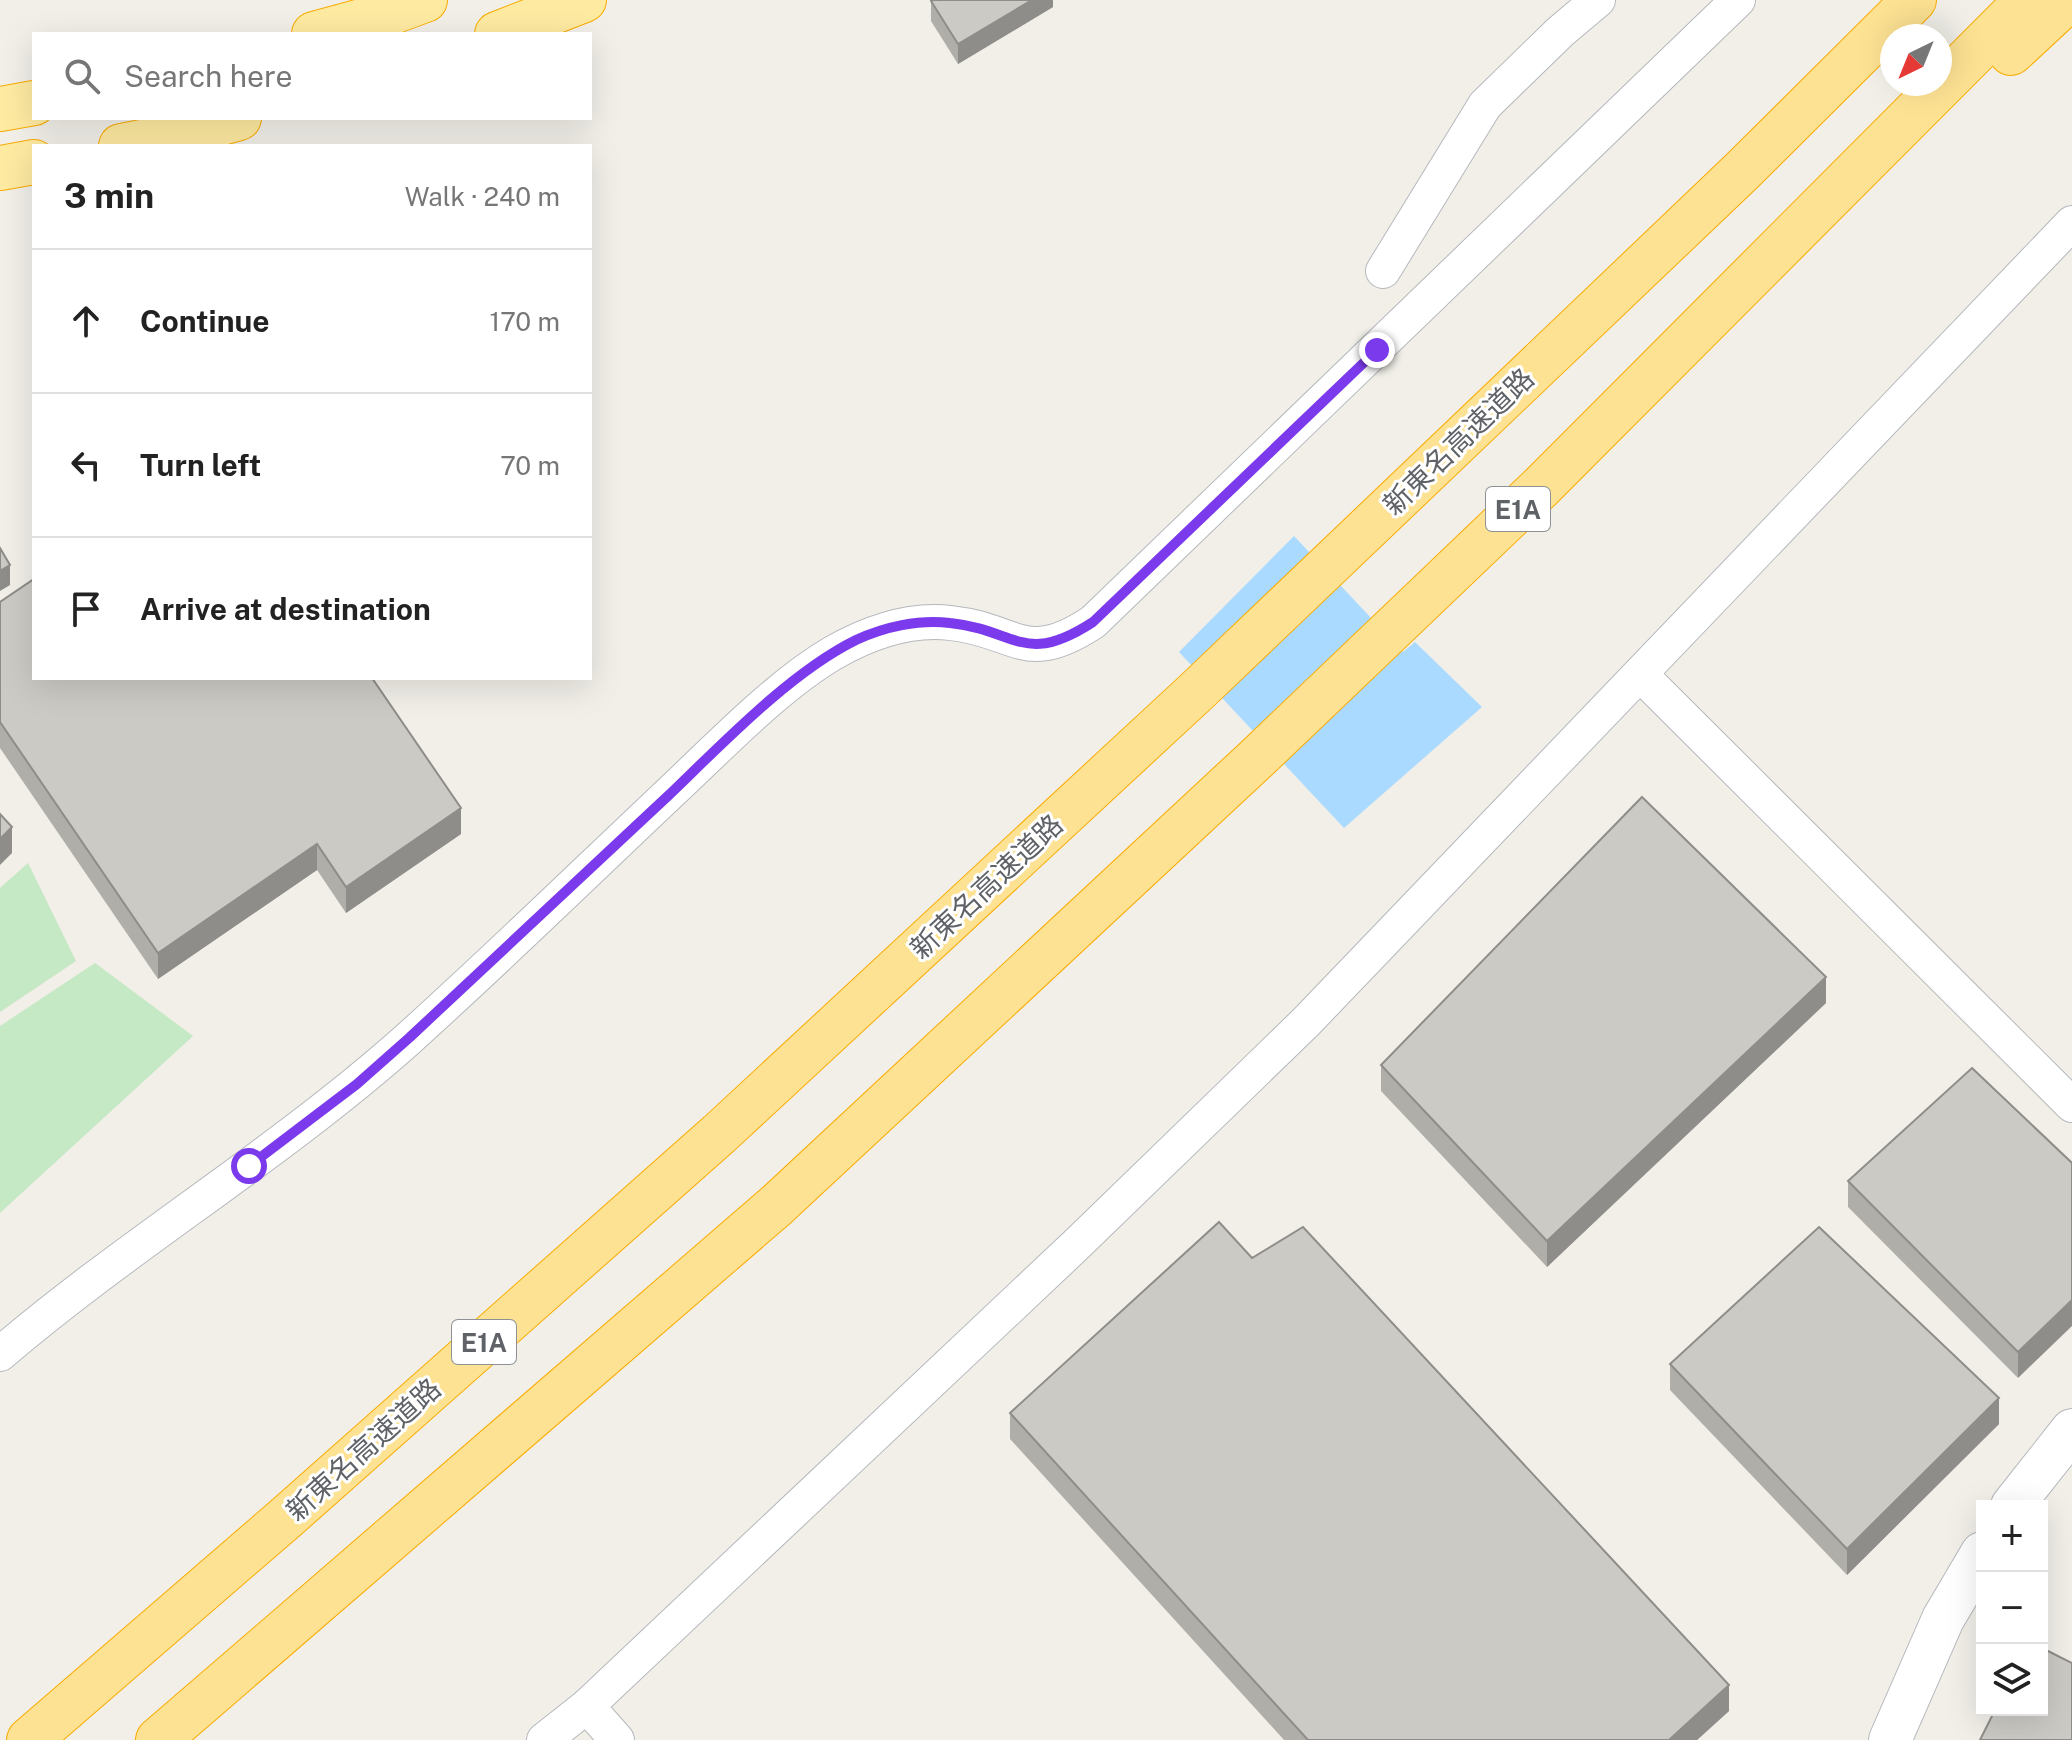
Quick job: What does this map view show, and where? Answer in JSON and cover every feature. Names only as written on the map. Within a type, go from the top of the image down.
[{"type":"highway","points":[[321,32],[425,0]]},
{"type":"highway","points":[[502,32],[584,0]]},
{"type":"highway","name":"新東名高速道路","points":[[29,1740],[288,1516],[719,1134],[1279,612],[1719,193],[1914,0]]},
{"type":"highway","name":"E1A","points":[[158,1740],[777,1205],[994,1003],[1542,486],[2027,0]]},
{"type":"highway","points":[[1542,486],[2068,0]]},
{"type":"highway","points":[[0,109],[32,103]]},
{"type":"highway","points":[[131,144],[232,120]]},
{"type":"highway","points":[[0,168],[32,162]]},
{"type":"street","points":[[1383,271],[1485,105],[1560,32],[1598,0]]},
{"type":"street","points":[[0,1354],[125,1256],[357,1084],[737,730],[830,655],[886,629],[919,623],[949,622],[1025,645],[1048,644],[1072,636],[1093,622],[1738,0]]},
{"type":"street","points":[[544,1740],[587,1706],[1077,1244],[1295,1033],[2072,223]]},
{"type":"street","points":[[1640,674],[2072,1105]]},
{"type":"street","points":[[2017,1500],[2072,1430]]},
{"type":"street","points":[[1890,1740],[1943,1619],[1976,1563]]},
{"type":"street","points":[[587,1706],[617,1740]]},
{"type":"green space","points":[[28,863],[76,961],[0,1012],[0,888]]},
{"type":"green space","points":[[95,963],[193,1036],[0,1213],[0,1026]]},
{"type":"water","points":[[1294,536],[1403,652],[1415,642],[1482,707],[1344,828],[1179,652]]},
{"type":"building","points":[[933,0],[1032,0],[958,44]]},
{"type":"building","points":[[0,548],[10,565],[0,571]]},
{"type":"building","points":[[32,580],[32,680],[373,680],[461,808],[346,887],[317,844],[158,953],[0,722],[0,602]]},
{"type":"building","points":[[1642,797],[1826,977],[1547,1241],[1381,1065]]},
{"type":"building","points":[[0,814],[12,827],[0,839]]},
{"type":"building","points":[[1972,1068],[2072,1163],[2072,1300],[2018,1352],[1848,1181]]},
{"type":"building","points":[[1219,1222],[1252,1258],[1303,1227],[1729,1685],[1669,1740],[1308,1740],[1010,1413]]},
{"type":"building","points":[[1819,1227],[1999,1398],[1847,1549],[1670,1364]]},
{"type":"building","points":[[2048,1651],[2072,1663],[2072,1740],[1980,1740],[1992,1716],[2048,1716]]},
{"type":"route","points":[[249,1166],[357,1084],[409,1038],[737,730],[804,673],[857,640],[886,629],[919,623],[949,622],[1025,645],[1048,644],[1072,636],[1093,622],[1377,350]]}]
